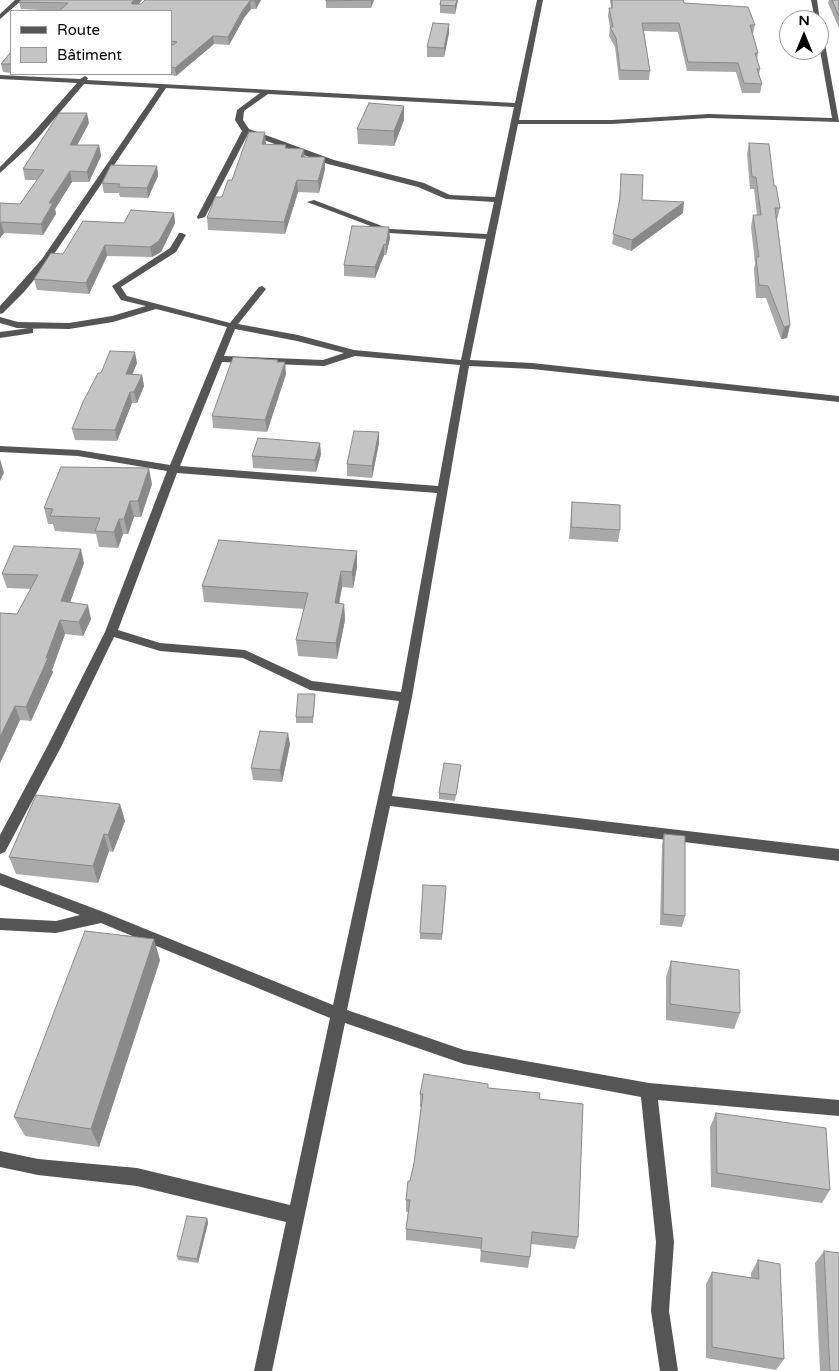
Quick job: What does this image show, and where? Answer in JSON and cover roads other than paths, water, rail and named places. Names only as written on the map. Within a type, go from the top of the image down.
[{"type":"street","points":[[0,17],[19,0]]},
{"type":"street","points":[[263,1371],[406,697],[465,363],[540,0]]},
{"type":"street","points":[[515,122],[612,122],[709,116],[837,120],[825,60]]},
{"type":"street","points":[[0,171],[34,137],[87,75]]},
{"type":"street","points":[[0,78],[518,105]]},
{"type":"street","points":[[0,311],[22,290],[45,261],[164,86]]},
{"type":"street","points":[[266,92],[241,110],[239,120],[246,131],[331,162],[421,185],[449,197],[499,200]]},
{"type":"street","points":[[201,217],[246,131]]},
{"type":"street","points":[[312,202],[389,231],[491,237]]},
{"type":"street","points":[[182,234],[173,250],[116,286],[124,298],[232,326],[298,338],[354,353],[465,363],[532,366],[839,399]]},
{"type":"street","points":[[0,848],[54,747],[111,632],[173,469],[232,326],[262,289]]},
{"type":"street","points":[[0,335],[114,319],[154,307]]},
{"type":"street","points":[[0,320],[17,325],[69,326]]},
{"type":"street","points":[[218,359],[324,363],[354,353]]},
{"type":"street","points":[[0,449],[78,453],[173,469],[444,490]]},
{"type":"street","points":[[111,632],[160,647],[245,654],[310,685],[406,697]]},
{"type":"street","points":[[384,800],[839,855]]},
{"type":"street","points":[[0,879],[101,917],[338,1014],[464,1057],[649,1091],[839,1108]]},
{"type":"street","points":[[0,924],[56,927],[101,917]]},
{"type":"street","points":[[649,1091],[665,1242],[660,1311],[669,1371]]},
{"type":"street","points":[[0,1159],[38,1167],[137,1178],[295,1215]]}]
